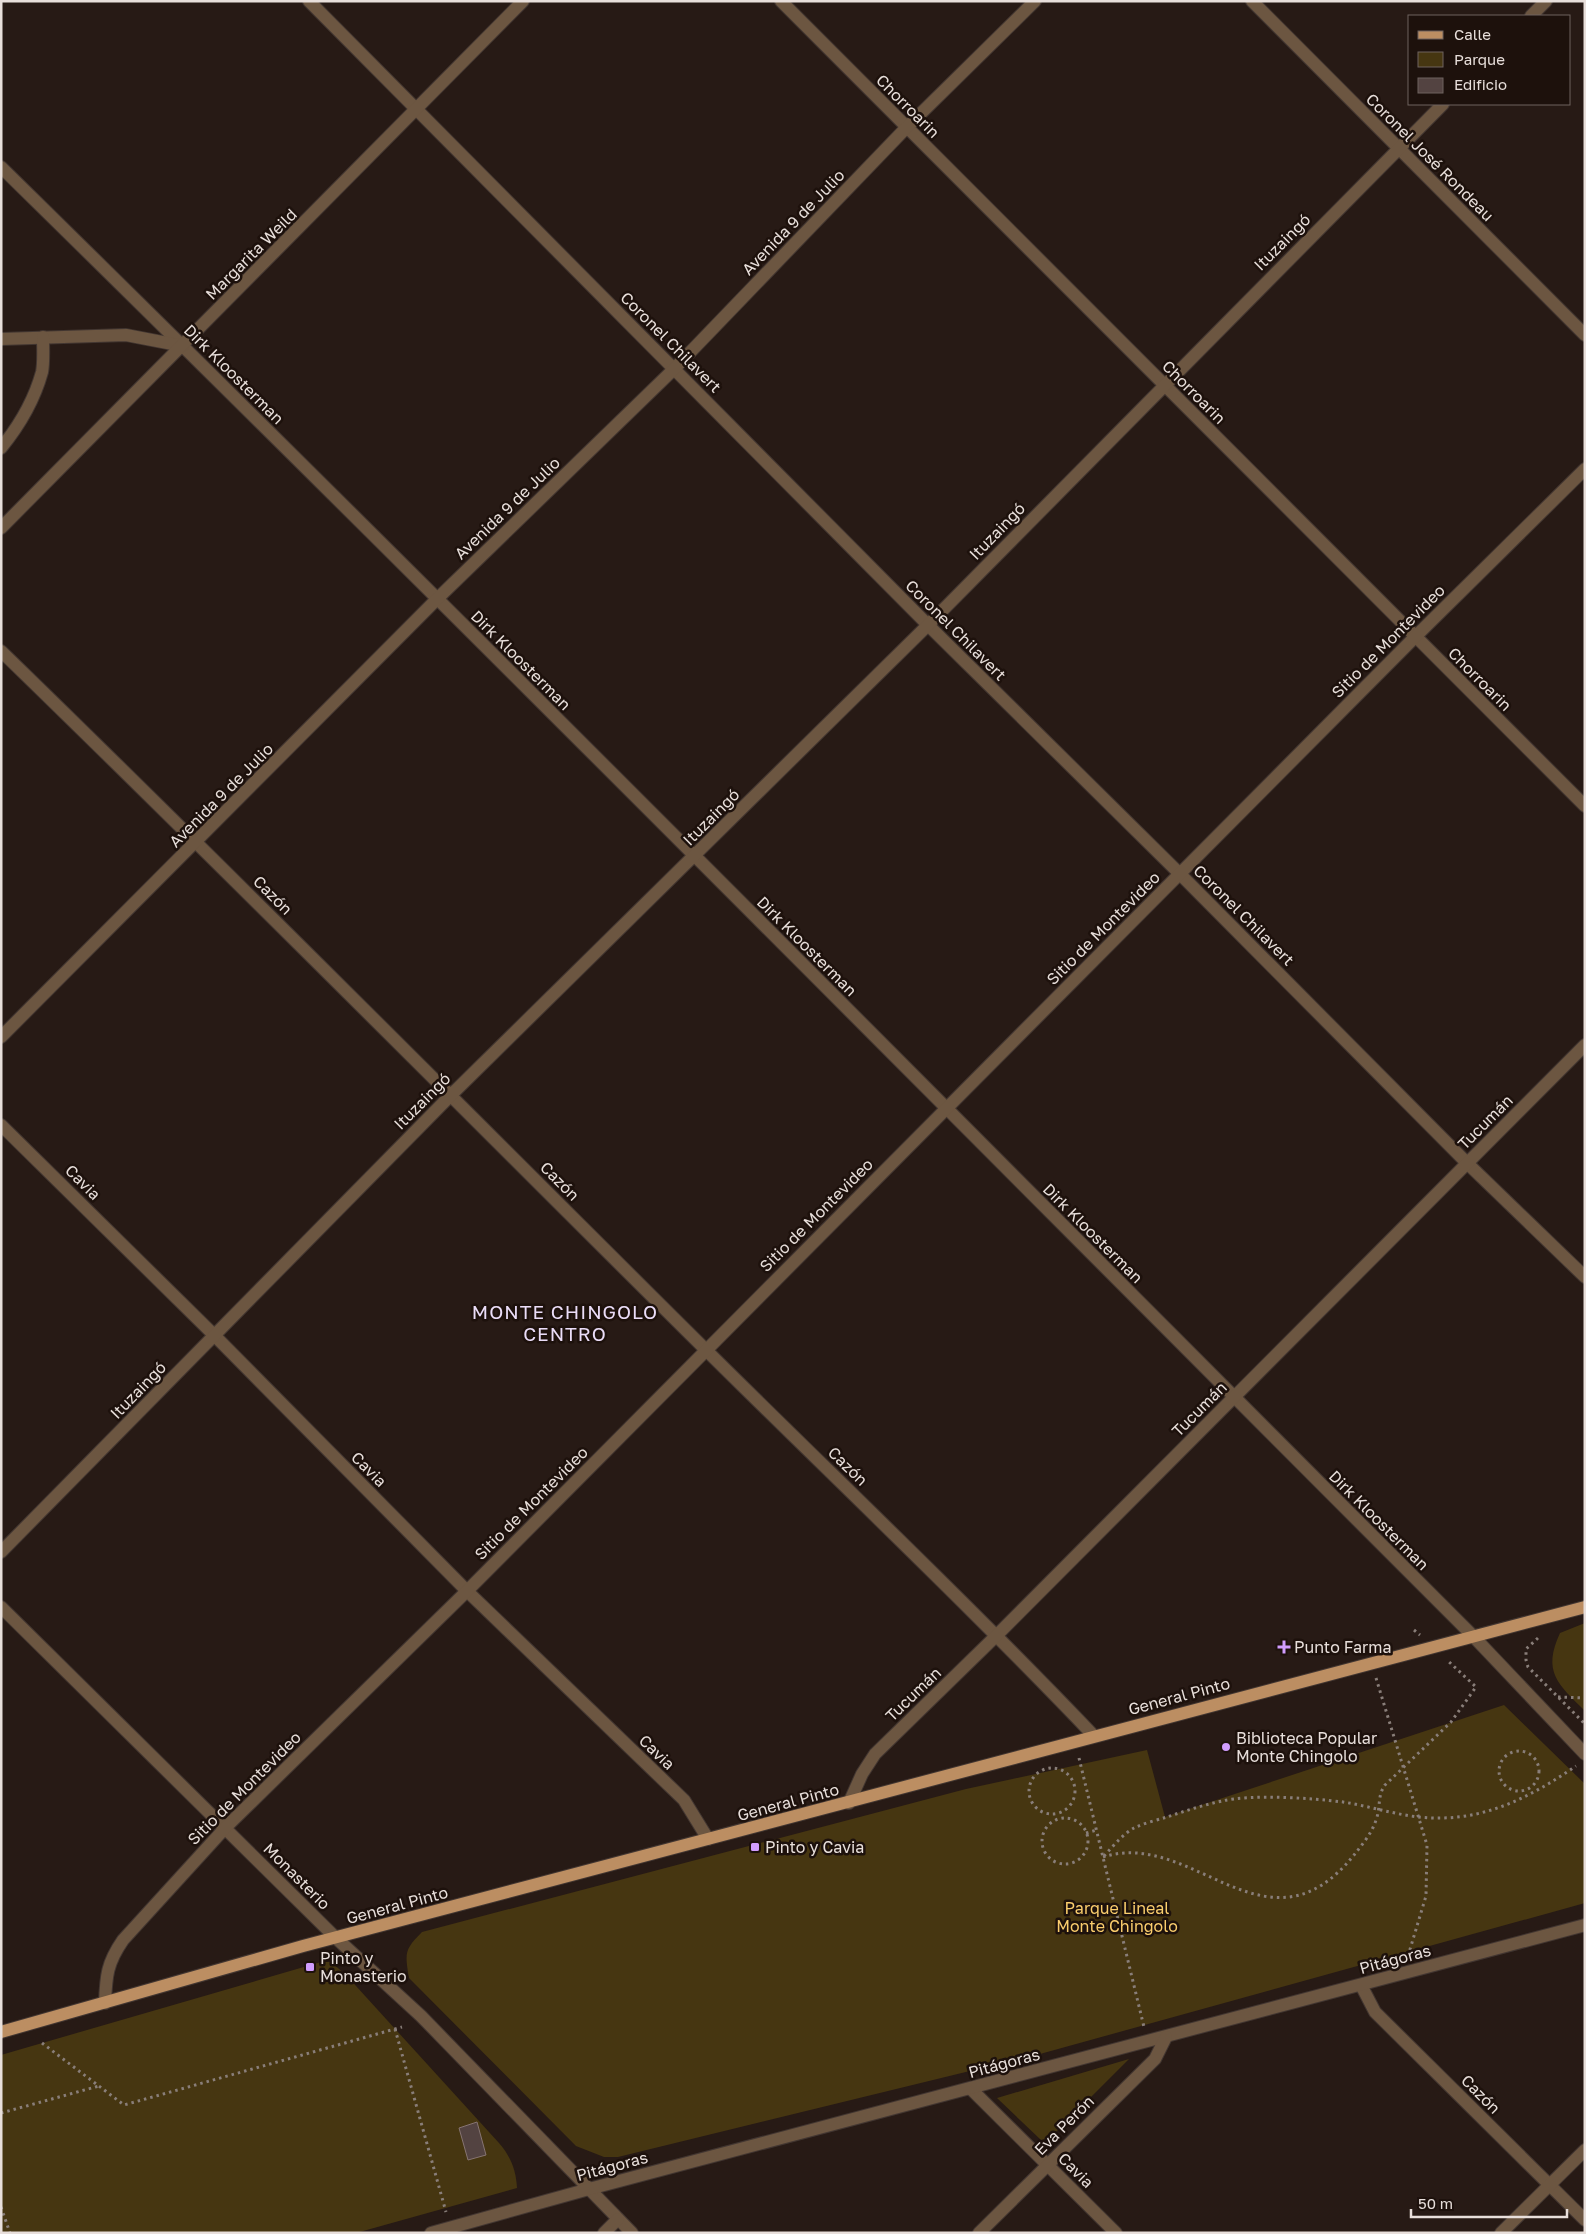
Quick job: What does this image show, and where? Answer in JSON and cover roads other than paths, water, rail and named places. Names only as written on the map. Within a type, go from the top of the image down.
[{"type":"main road","name":"General Pinto","points":[[1,2032],[336,1938],[849,1803],[1075,1740],[1585,1607]]},
{"type":"street","name":"Coronel Chilavert","points":[[309,1],[928,625],[1585,1277]]},
{"type":"street","name":"Margarita Weild","points":[[1,528],[523,1]]},
{"type":"street","name":"Chorroarin","points":[[781,1],[1585,806]]},
{"type":"street","name":"Avenida 9 de Julio","points":[[1,1037],[198,842],[437,599],[674,369],[906,128],[1035,1]]},
{"type":"street","name":"Coronel José Rondeau","points":[[1252,1],[1585,335]]},
{"type":"street","points":[[1532,15],[1546,1]]},
{"type":"street","name":"Ituzaingó","points":[[1,1552],[451,1095],[928,625],[1164,384],[1442,105]]},
{"type":"street","name":"Dirk Kloosterman","points":[[1,167],[695,856],[1472,1636],[1536,1704],[1582,1758]]},
{"type":"street","points":[[1,339],[126,335],[183,346]]},
{"type":"street","points":[[1,448],[18,428],[31,401],[42,371],[43,337]]},
{"type":"street","name":"Sitio de Montevideo","points":[[105,2003],[106,1972],[112,1956],[123,1940],[226,1827],[467,1591],[945,1108],[1585,469]]},
{"type":"street","name":"Cazón","points":[[1,651],[198,842],[706,1350],[997,1635],[1094,1736]]},
{"type":"street","name":"Tucumán","points":[[849,1803],[862,1774],[875,1754],[997,1635],[1467,1162],[1585,1046]]},
{"type":"street","name":"Cavia","points":[[1,1124],[214,1335],[467,1591],[684,1800],[708,1839]]},
{"type":"street","name":"Monasterio","points":[[1,1607],[226,1827],[336,1938],[420,2016],[632,2233]]},
{"type":"street","name":"Pitágoras","points":[[431,2233],[590,2189],[1585,1925]]},
{"type":"street","name":"Cazón","points":[[1361,1985],[1375,2012],[1585,2220]]},
{"type":"street","name":"Eva Perón","points":[[979,2233],[1155,2059],[1166,2037]]},
{"type":"street","name":"Cavia","points":[[971,2089],[1116,2233]]},
{"type":"street","points":[[1501,2233],[1585,2150]]},
{"type":"street","points":[[604,2233],[618,2219]]},
{"type":"place","name":"Punto Farma","points":[[1284,1647]]},
{"type":"place","name":"Biblioteca Popular Monte Chingolo","points":[[1226,1747]]},
{"type":"place","name":"Pinto y Cavia","points":[[755,1847]]},
{"type":"place","name":"Pinto y Monasterio","points":[[310,1967]]},
{"type":"district","name":"MONTE CHINGOLO CENTRO","points":[[565,1322]]},
{"type":"park label","name":"Parque Lineal Monte Chingolo","points":[[1117,1917]]}]
